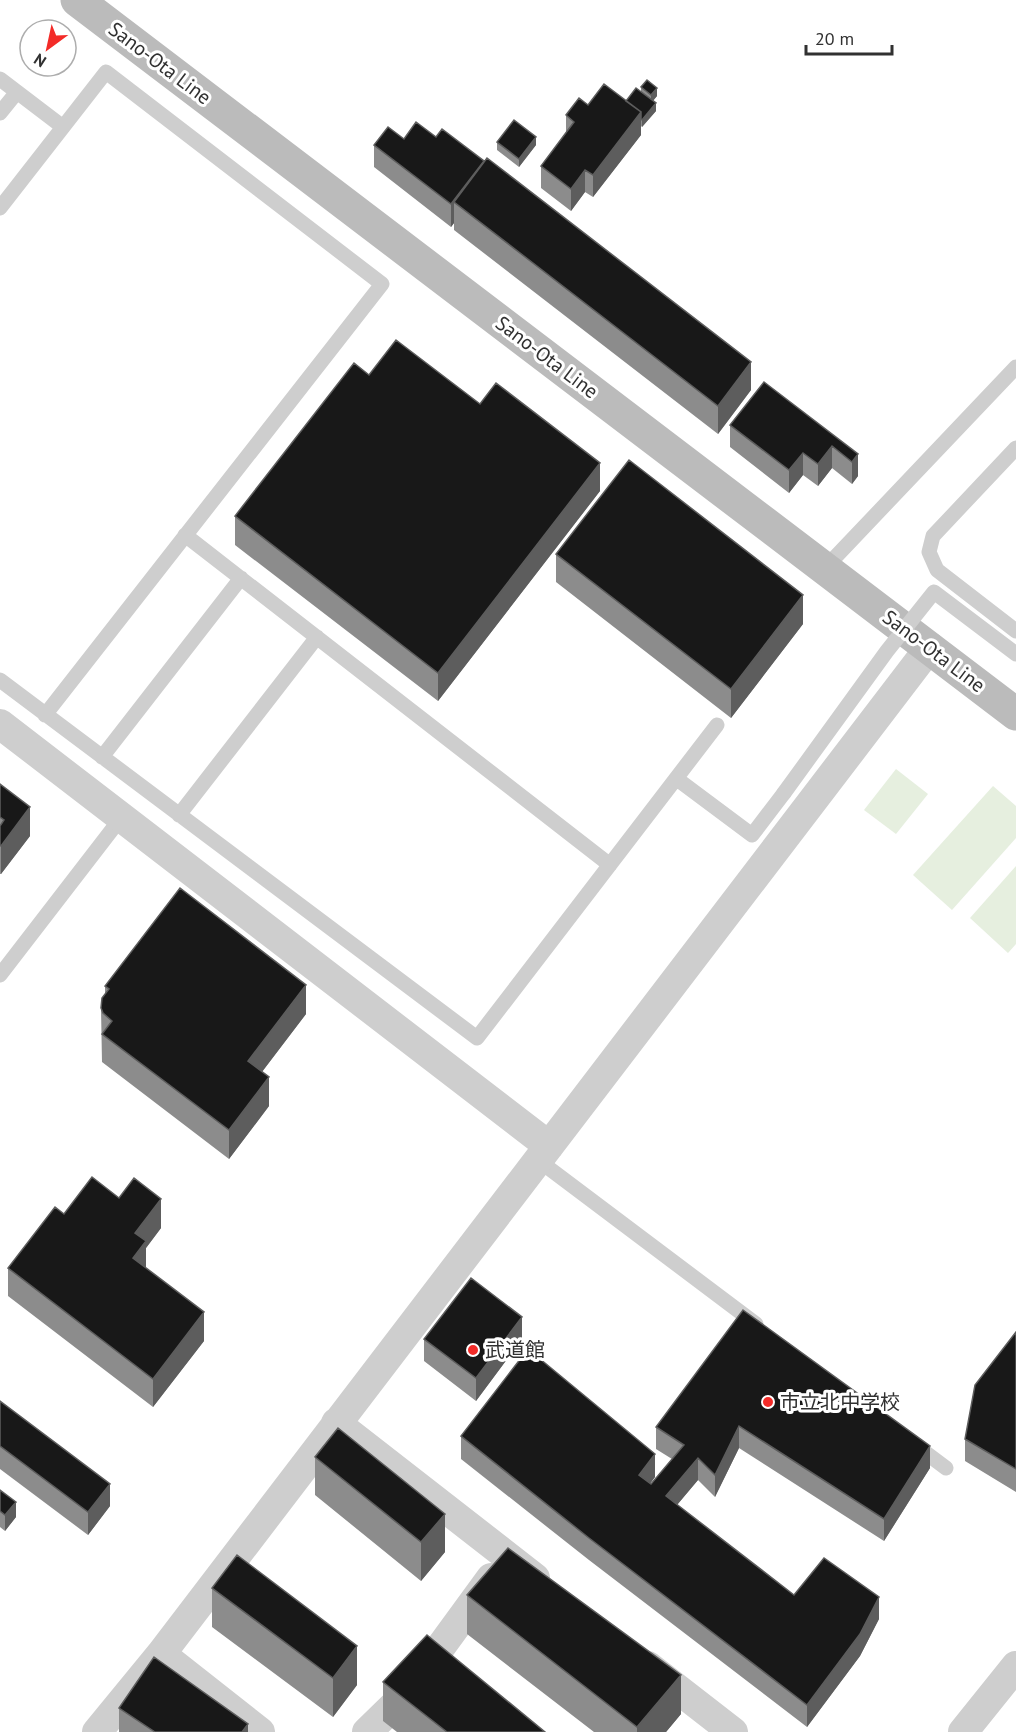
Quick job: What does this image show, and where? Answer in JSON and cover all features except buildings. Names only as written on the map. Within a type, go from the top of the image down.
[{"type":"main road","name":"Sano-Ota Line","points":[[77,0],[1016,714]]},
{"type":"street","points":[[97,1732],[160,1654],[930,647]]},
{"type":"street","points":[[0,724],[543,1153]]},
{"type":"street","points":[[336,1424],[554,1593]]},
{"type":"street","points":[[367,1732],[407,1693],[446,1660],[507,1556]]},
{"type":"street","points":[[629,1651],[733,1732]]},
{"type":"street","points":[[160,1654],[260,1732]]},
{"type":"street","points":[[963,1732],[1016,1666]]},
{"type":"lane","points":[[0,208],[105,72],[382,284],[45,715]]},
{"type":"lane","points":[[0,79],[63,127]]},
{"type":"lane","points":[[0,113],[17,92]]},
{"type":"lane","points":[[825,568],[1016,367]]},
{"type":"lane","points":[[1016,448],[933,536],[928,552],[937,570],[1016,631]]},
{"type":"lane","points":[[185,535],[610,865]]},
{"type":"lane","points":[[102,757],[241,578]]},
{"type":"lane","points":[[677,779],[752,835],[887,651],[934,591],[1016,654]]},
{"type":"lane","points":[[179,815],[317,637]]},
{"type":"lane","points":[[0,680],[477,1038],[717,725]]},
{"type":"lane","points":[[0,975],[122,819]]},
{"type":"lane","points":[[543,1153],[768,1333]]},
{"type":"lane","points":[[899,1433],[946,1468]]},
{"type":"green space","points":[[896,769],[928,794],[896,834],[864,810]]},
{"type":"green space","points":[[993,786],[1016,806],[1016,838],[952,910],[913,875]]},
{"type":"green space","points":[[1016,866],[1016,944],[1008,953],[970,918]]},
{"type":"place","name":"武道館","points":[[473,1350]]},
{"type":"place","name":"市立北中学校","points":[[768,1402]]}]
